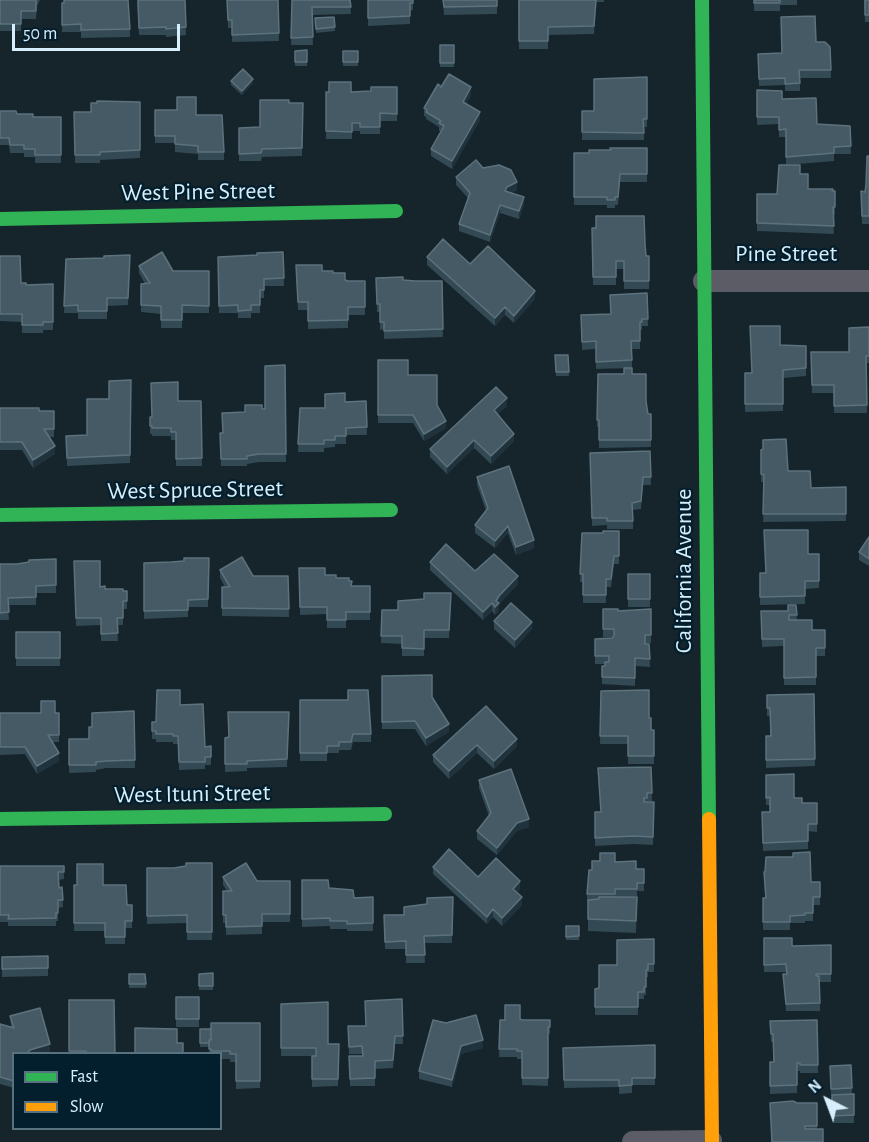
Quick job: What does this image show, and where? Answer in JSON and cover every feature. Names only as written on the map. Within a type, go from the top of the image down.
[{"type":"street","name":"California Avenue","points":[[702,0],[711,1141]]},
{"type":"street","name":"West Pine Street","points":[[0,219],[396,211]]},
{"type":"street","name":"Pine Street","points":[[704,282],[869,280]]},
{"type":"street","name":"West Spruce Street","points":[[0,515],[391,510]]},
{"type":"street","name":"West Ituni Street","points":[[0,819],[385,814]]},
{"type":"street","points":[[633,1142],[711,1141]]},
{"type":"building","points":[[0,0],[36,0],[36,11],[21,11],[21,24],[0,24]]},
{"type":"building","points":[[64,0],[128,0],[130,29],[81,30],[81,24],[62,25]]},
{"type":"building","points":[[138,0],[185,0],[186,27],[139,28]]},
{"type":"building","points":[[227,0],[278,0],[279,33],[232,35],[232,20],[228,20]]},
{"type":"building","points":[[292,0],[350,0],[351,7],[312,7],[313,37],[291,38]]},
{"type":"building","points":[[368,0],[413,0],[413,3],[410,3],[410,16],[368,18]]},
{"type":"building","points":[[443,0],[497,0],[497,6],[444,7]]},
{"type":"building","points":[[519,0],[596,0],[594,26],[548,27],[548,41],[519,41]]},
{"type":"building","points":[[754,0],[780,0],[780,3],[754,3]]},
{"type":"building","points":[[865,0],[869,0],[869,15],[865,15]]},
{"type":"building","points":[[815,16],[816,42],[825,42],[830,47],[831,70],[799,70],[800,83],[785,84],[785,78],[759,79],[758,54],[782,53],[781,17]]},
{"type":"building","points":[[334,17],[335,27],[316,29],[315,18]]},
{"type":"building","points":[[440,45],[454,45],[454,63],[440,63]]},
{"type":"building","points":[[307,50],[307,62],[295,62],[295,51]]},
{"type":"building","points":[[343,51],[358,51],[358,62],[343,62]]},
{"type":"building","points":[[243,69],[253,79],[242,91],[231,81]]},
{"type":"building","points":[[449,74],[471,87],[463,102],[480,112],[452,161],[431,149],[444,126],[424,108],[438,84],[441,87]]},
{"type":"building","points":[[647,77],[647,119],[643,119],[644,133],[582,132],[582,111],[594,111],[594,79]]},
{"type":"building","points":[[329,82],[351,82],[351,92],[371,91],[371,87],[397,87],[397,114],[380,113],[380,127],[360,127],[360,123],[352,123],[352,132],[326,131],[326,92],[329,92]]},
{"type":"building","points":[[757,90],[782,91],[782,99],[816,98],[817,124],[850,126],[851,146],[834,147],[834,153],[786,157],[786,129],[779,130],[779,117],[757,117]]},
{"type":"building","points":[[177,97],[196,97],[196,115],[222,115],[224,152],[198,152],[198,146],[175,144],[175,136],[155,136],[155,110],[177,110]]},
{"type":"building","points":[[260,100],[289,100],[289,103],[303,103],[302,148],[262,149],[261,153],[239,154],[239,128],[260,127]]},
{"type":"building","points":[[97,101],[140,102],[140,150],[100,152],[100,155],[75,155],[74,112],[91,112],[91,103],[97,103]]},
{"type":"building","points":[[0,111],[33,114],[33,117],[61,117],[61,155],[35,155],[35,149],[24,149],[24,145],[10,145],[9,138],[0,138]]},
{"type":"building","points":[[610,148],[647,148],[647,174],[620,174],[618,197],[615,197],[615,200],[607,200],[607,197],[574,197],[574,153],[611,150]]},
{"type":"building","points":[[867,156],[869,156],[869,216],[862,216],[861,191],[865,192]]},
{"type":"building","points":[[476,160],[483,168],[499,165],[511,170],[517,182],[507,187],[505,191],[524,197],[519,211],[500,205],[490,235],[459,224],[470,193],[456,177]]},
{"type":"building","points":[[779,165],[800,165],[800,174],[808,174],[808,189],[833,189],[832,191],[835,191],[834,226],[757,223],[757,194],[777,194]]},
{"type":"building","points":[[596,216],[644,216],[646,256],[649,256],[649,281],[624,281],[624,261],[616,261],[616,277],[593,277],[592,228],[596,228]]},
{"type":"building","points":[[443,239],[470,264],[488,246],[535,291],[514,316],[505,307],[495,318],[427,257]]},
{"type":"building","points":[[162,252],[173,271],[209,271],[209,306],[182,305],[182,320],[161,320],[161,306],[141,305],[141,284],[150,283],[139,266]]},
{"type":"building","points":[[283,252],[284,278],[264,279],[264,290],[260,290],[260,305],[251,305],[251,310],[238,311],[238,305],[219,306],[218,257]]},
{"type":"building","points":[[130,255],[128,298],[107,298],[107,311],[78,311],[78,305],[64,306],[66,259]]},
{"type":"building","points":[[0,256],[20,256],[21,283],[26,283],[26,285],[53,284],[53,322],[43,322],[43,325],[22,325],[22,314],[0,314]]},
{"type":"building","points":[[296,265],[322,265],[322,271],[345,273],[345,280],[365,281],[365,307],[348,307],[348,320],[308,321],[308,302],[298,302]]},
{"type":"building","points":[[403,277],[403,280],[442,281],[443,329],[384,331],[384,322],[380,322],[380,304],[377,304],[376,278]]},
{"type":"building","points":[[647,293],[648,319],[642,319],[640,322],[640,341],[631,341],[632,360],[596,362],[596,341],[582,342],[581,315],[611,314],[610,295]]},
{"type":"building","points":[[750,326],[780,326],[780,345],[806,346],[806,368],[783,370],[783,404],[745,404],[745,373],[752,373]]},
{"type":"building","points":[[869,327],[869,356],[866,356],[867,405],[834,406],[834,385],[812,385],[811,352],[849,352],[849,328]]},
{"type":"building","points":[[555,355],[568,355],[569,372],[556,372]]},
{"type":"building","points":[[378,360],[408,360],[408,375],[437,375],[437,405],[446,421],[424,434],[413,415],[378,415]]},
{"type":"building","points":[[285,365],[286,454],[259,454],[247,456],[247,459],[221,459],[222,413],[245,412],[245,405],[262,405],[262,409],[265,409],[265,366]]},
{"type":"building","points":[[624,368],[632,368],[632,374],[646,374],[646,401],[648,414],[651,414],[651,440],[599,440],[598,374],[624,374]]},
{"type":"building","points":[[131,380],[130,455],[67,458],[66,436],[87,435],[87,399],[109,399],[109,381]]},
{"type":"building","points":[[178,382],[178,401],[201,401],[202,458],[176,459],[176,432],[171,432],[171,428],[152,428],[150,426],[151,383]]},
{"type":"building","points":[[496,387],[507,398],[494,410],[514,434],[491,456],[474,440],[447,467],[430,449]]},
{"type":"building","points":[[345,393],[345,402],[366,401],[367,427],[346,428],[346,436],[335,436],[335,440],[324,440],[324,444],[298,444],[300,408],[325,408],[325,394]]},
{"type":"building","points":[[0,408],[39,408],[39,411],[54,411],[54,429],[44,429],[55,446],[33,460],[22,442],[0,442]]},
{"type":"building","points":[[786,439],[788,471],[810,471],[811,488],[846,487],[846,514],[763,514],[764,475],[761,474],[761,450],[763,440]]},
{"type":"building","points":[[650,451],[651,477],[643,477],[641,501],[632,503],[633,521],[607,521],[607,518],[592,518],[590,453]]},
{"type":"building","points":[[509,466],[534,540],[516,547],[508,526],[495,541],[475,525],[488,508],[477,477]]},
{"type":"building","points":[[764,530],[808,530],[808,554],[819,554],[819,581],[805,581],[805,596],[760,597],[760,573],[766,573]]},
{"type":"building","points":[[603,531],[619,531],[619,556],[614,556],[611,579],[606,579],[606,595],[583,595],[583,574],[580,574],[582,533],[603,533]]},
{"type":"building","points":[[869,537],[869,559],[859,552]]},
{"type":"building","points":[[446,544],[475,571],[494,554],[518,576],[499,596],[496,601],[499,603],[495,607],[492,603],[483,612],[430,562]]},
{"type":"building","points":[[242,557],[253,576],[288,576],[289,609],[222,608],[222,587],[230,587],[220,570]]},
{"type":"building","points":[[184,558],[209,558],[208,599],[188,600],[188,610],[144,611],[144,563],[184,561]]},
{"type":"building","points":[[56,559],[56,585],[36,586],[36,597],[8,598],[9,612],[0,613],[0,564]]},
{"type":"building","points":[[74,561],[100,561],[100,587],[127,591],[127,601],[123,601],[123,618],[117,618],[118,633],[101,634],[101,618],[76,618]]},
{"type":"building","points":[[299,568],[325,568],[325,575],[349,578],[349,581],[352,581],[351,586],[370,586],[370,612],[346,612],[346,620],[327,620],[327,607],[300,607]]},
{"type":"building","points":[[628,574],[650,574],[650,599],[628,599]]},
{"type":"building","points":[[424,593],[451,593],[449,630],[424,630],[424,649],[402,648],[402,636],[381,636],[382,610],[398,610],[398,601],[424,599]]},
{"type":"building","points":[[511,603],[532,622],[515,640],[494,621]]},
{"type":"building","points":[[788,605],[796,605],[797,615],[789,615],[789,620],[812,620],[812,630],[825,630],[825,648],[816,648],[816,677],[784,678],[784,639],[762,639],[761,611],[788,611]]},
{"type":"building","points":[[603,609],[618,609],[618,611],[651,609],[651,635],[645,635],[645,644],[649,644],[650,659],[635,658],[635,678],[602,677],[602,666],[605,666],[605,662],[609,662],[609,656],[595,656],[595,639],[614,636],[614,629],[603,629]]},
{"type":"building","points":[[16,632],[60,632],[60,658],[16,658]]},
{"type":"building","points":[[432,675],[432,697],[449,724],[426,738],[415,721],[382,722],[382,676]]},
{"type":"building","points":[[157,690],[180,690],[180,705],[203,704],[205,747],[211,746],[211,757],[205,757],[205,762],[179,762],[178,736],[156,734],[156,731],[152,731],[152,722],[156,722]]},
{"type":"building","points":[[348,690],[368,690],[371,734],[353,734],[351,742],[339,742],[339,746],[327,746],[327,753],[300,753],[300,700],[348,700]]},
{"type":"building","points":[[649,690],[649,718],[651,718],[651,730],[654,730],[654,756],[628,756],[628,736],[600,736],[601,691]]},
{"type":"building","points":[[814,694],[815,759],[766,760],[766,736],[771,736],[767,695]]},
{"type":"building","points":[[41,701],[55,701],[55,713],[59,713],[59,735],[48,735],[59,753],[37,766],[25,747],[0,747],[0,713],[41,713]]},
{"type":"building","points":[[486,706],[517,739],[494,761],[477,745],[449,771],[433,755]]},
{"type":"building","points":[[134,711],[135,760],[96,762],[96,765],[69,765],[69,739],[89,739],[92,713]]},
{"type":"building","points":[[228,712],[289,712],[287,759],[225,764],[225,738],[229,737]]},
{"type":"building","points":[[651,767],[652,793],[647,793],[644,802],[654,802],[653,837],[595,838],[595,812],[601,812],[598,768]]},
{"type":"building","points":[[511,769],[529,819],[517,823],[497,848],[477,831],[491,813],[479,780]]},
{"type":"building","points":[[794,774],[794,798],[802,798],[802,803],[817,803],[817,824],[808,824],[808,841],[763,843],[762,812],[770,812],[770,797],[766,798],[766,775]]},
{"type":"building","points":[[449,849],[478,877],[496,858],[520,881],[513,889],[522,897],[502,918],[493,909],[487,917],[433,867]]},
{"type":"building","points":[[810,852],[811,882],[820,882],[820,897],[813,897],[813,913],[790,916],[790,922],[763,922],[763,898],[766,898],[764,872],[766,857],[793,857],[793,853]]},
{"type":"building","points":[[600,853],[615,853],[615,862],[636,861],[636,869],[644,869],[644,883],[637,883],[637,889],[615,889],[615,894],[587,894],[589,870],[592,870],[592,861],[600,861]]},
{"type":"building","points":[[186,863],[212,863],[212,932],[187,932],[187,915],[147,916],[147,868],[174,868],[186,866]]},
{"type":"building","points":[[246,863],[257,881],[290,881],[290,914],[262,914],[262,926],[226,927],[226,915],[223,915],[223,891],[232,891],[223,877]]},
{"type":"building","points":[[77,864],[103,864],[103,885],[126,885],[127,905],[132,905],[132,921],[125,921],[125,937],[105,937],[105,923],[74,923],[74,885],[77,885]]},
{"type":"building","points":[[0,866],[64,866],[64,872],[58,872],[59,888],[62,887],[63,900],[58,900],[56,918],[8,919],[9,915],[0,915]]},
{"type":"building","points":[[302,880],[328,880],[329,888],[353,890],[354,898],[373,897],[373,923],[347,924],[347,921],[330,921],[330,918],[302,919]]},
{"type":"building","points":[[453,897],[452,935],[424,936],[425,955],[406,955],[406,941],[385,942],[384,915],[404,915],[404,907],[427,904],[427,898]]},
{"type":"building","points":[[599,897],[637,897],[636,921],[588,919],[588,900],[599,899]]},
{"type":"building","points":[[566,926],[579,926],[579,936],[566,937]]},
{"type":"building","points":[[764,938],[792,938],[792,946],[831,945],[831,974],[816,974],[819,976],[820,1003],[786,1004],[783,974],[787,974],[786,964],[764,965]]},
{"type":"building","points":[[654,939],[654,964],[648,964],[646,987],[644,987],[644,992],[638,992],[638,1007],[595,1007],[595,989],[599,988],[599,965],[617,965],[617,940]]},
{"type":"building","points":[[48,956],[48,968],[2,969],[2,957]]},
{"type":"building","points":[[213,973],[213,986],[199,986],[199,974]]},
{"type":"building","points":[[129,974],[145,974],[146,984],[129,984]]},
{"type":"building","points":[[176,997],[199,997],[199,1019],[176,1019]]},
{"type":"building","points":[[402,999],[403,1036],[395,1036],[393,1060],[375,1061],[375,1078],[350,1079],[349,1056],[363,1056],[362,1046],[349,1047],[348,1026],[366,1026],[365,1001]]},
{"type":"building","points":[[69,1000],[114,1000],[115,1052],[69,1051]]},
{"type":"building","points":[[328,1002],[328,1044],[339,1044],[338,1079],[312,1079],[312,1056],[316,1056],[316,1048],[281,1048],[281,1004]]},
{"type":"building","points":[[505,1005],[520,1005],[520,1019],[522,1020],[550,1020],[548,1078],[522,1078],[522,1051],[499,1049],[500,1020],[505,1020]]},
{"type":"building","points":[[40,1008],[50,1044],[29,1052],[12,1052],[12,1080],[0,1077],[0,1024],[14,1028],[10,1016]]},
{"type":"building","points":[[476,1015],[483,1040],[461,1046],[452,1080],[419,1071],[433,1020],[446,1023]]},
{"type":"building","points":[[817,1020],[818,1065],[797,1063],[797,1085],[770,1086],[770,1062],[774,1062],[770,1021]]},
{"type":"building","points":[[211,1023],[260,1023],[260,1081],[236,1081],[236,1054],[230,1054],[230,1051],[211,1051],[209,1049]]},
{"type":"building","points":[[135,1028],[177,1029],[177,1043],[183,1043],[183,1052],[135,1052]]},
{"type":"building","points":[[200,1029],[211,1029],[209,1043],[200,1043]]},
{"type":"building","points":[[655,1045],[655,1078],[632,1078],[632,1085],[619,1086],[619,1080],[564,1080],[563,1048]]},
{"type":"building","points":[[851,1065],[852,1088],[831,1089],[830,1066]]},
{"type":"building","points":[[854,1094],[854,1115],[832,1116],[832,1095]]},
{"type":"building","points":[[793,1101],[817,1103],[817,1126],[805,1126],[805,1129],[823,1129],[823,1142],[772,1142],[770,1103]]},
{"type":"traffic: fast","points":[[702,0],[709,819]]},
{"type":"traffic: fast","points":[[0,219],[396,211]]},
{"type":"traffic: fast","points":[[0,515],[391,510]]},
{"type":"traffic: fast","points":[[0,819],[385,814]]},
{"type":"traffic: slow","points":[[709,819],[712,1142]]}]
